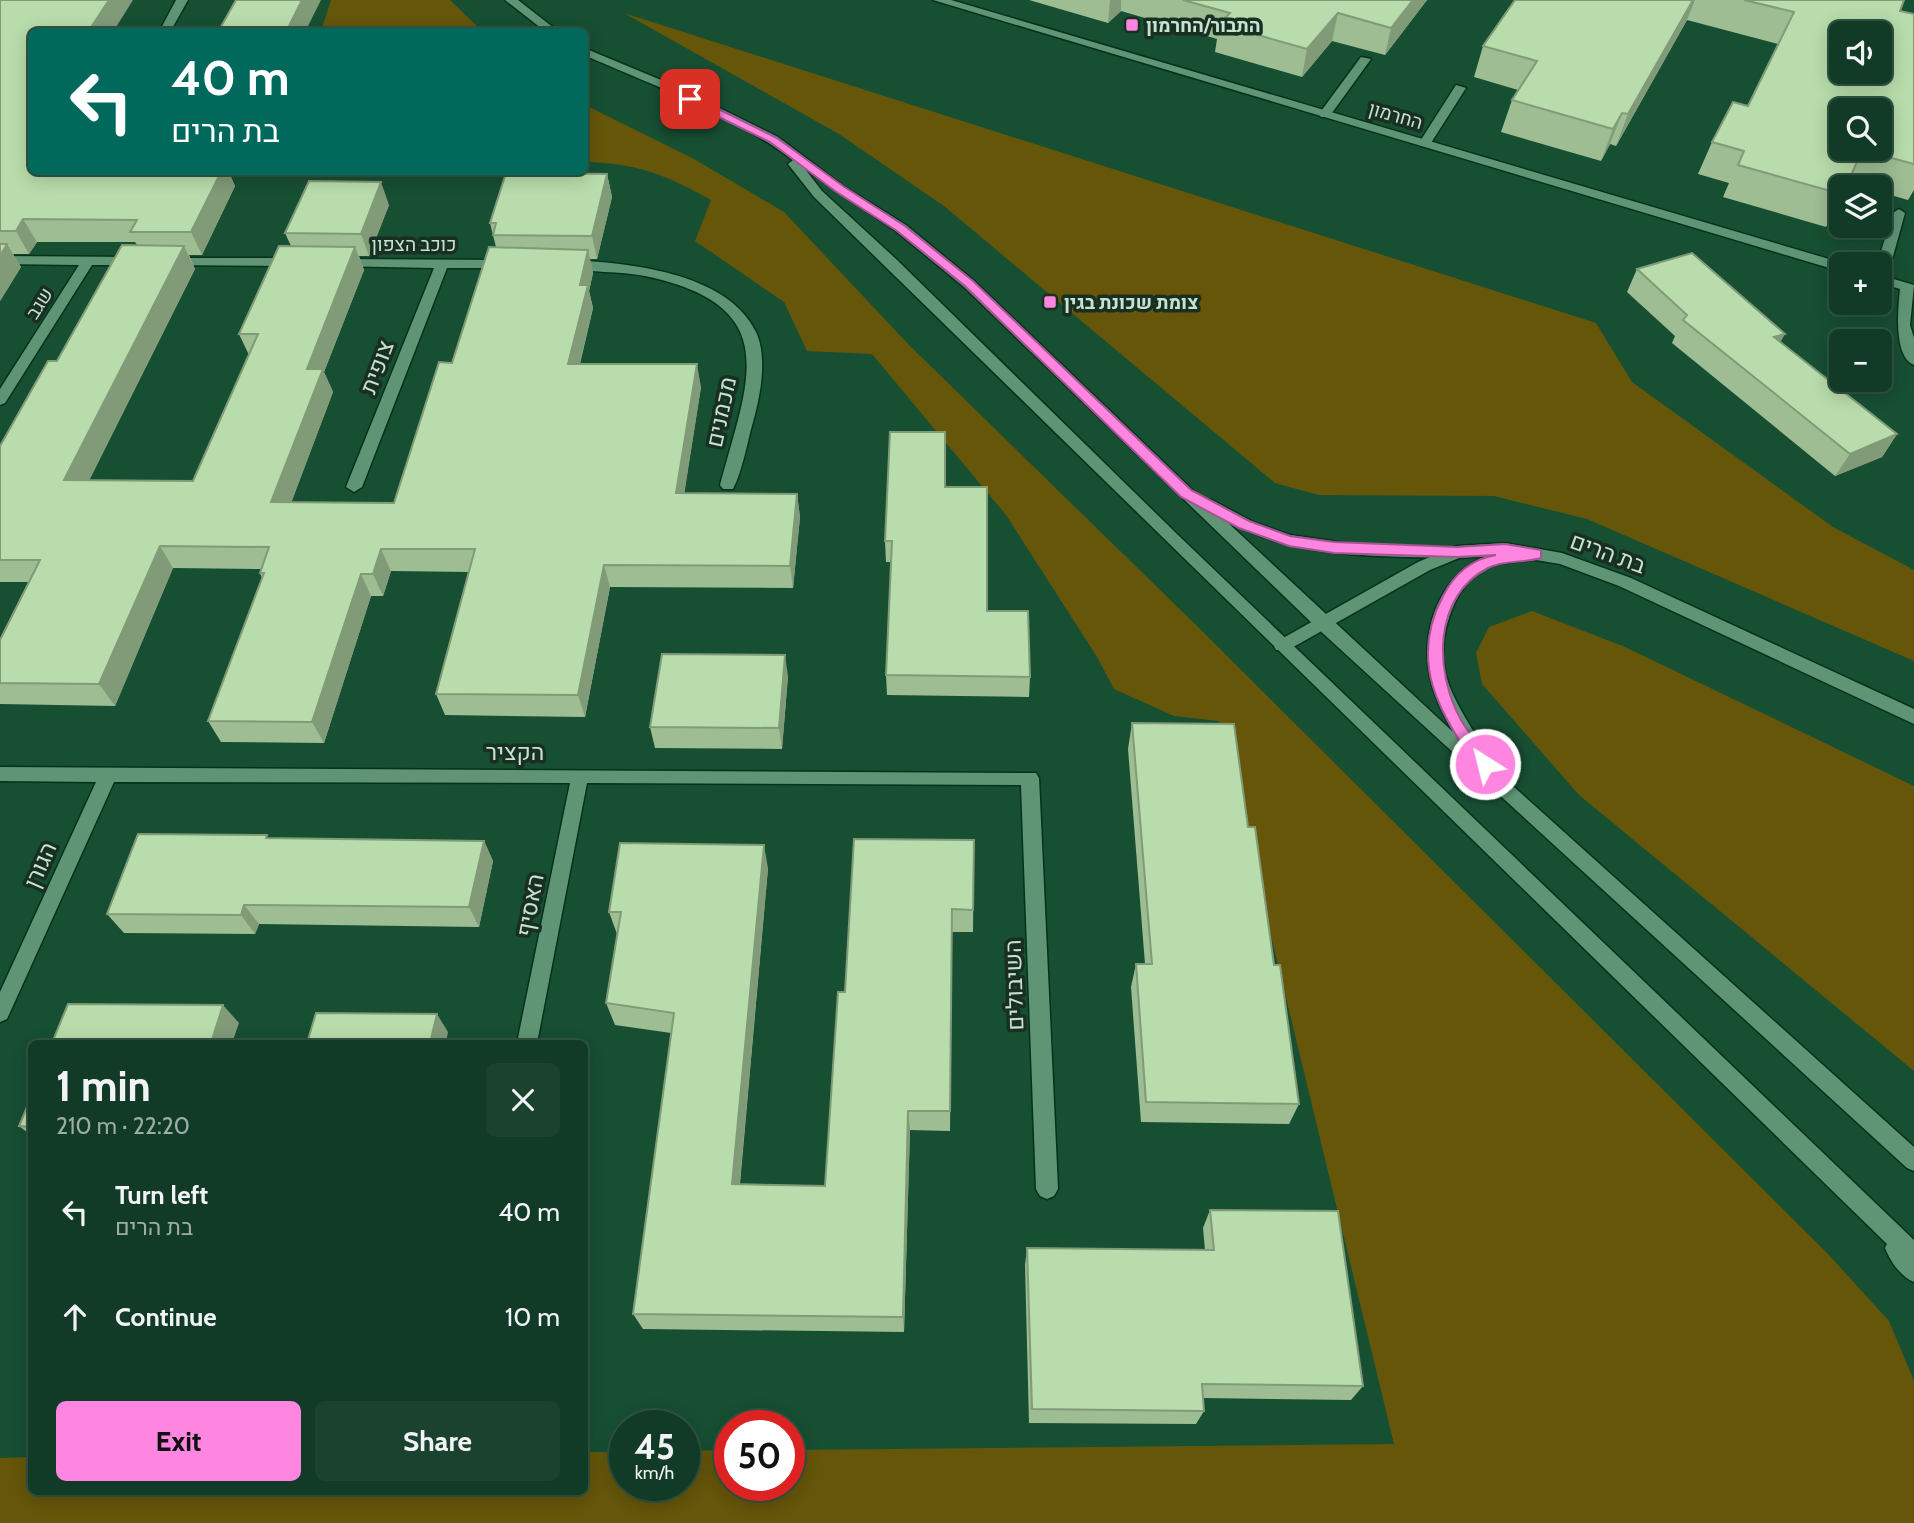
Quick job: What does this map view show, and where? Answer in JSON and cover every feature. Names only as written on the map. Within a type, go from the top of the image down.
[{"type":"street","points":[[166,28],[182,0]]},
{"type":"street","points":[[511,0],[549,28]]},
{"type":"street","name":"החרמון","points":[[939,0],[955,2],[1829,263]]},
{"type":"street","points":[[588,53],[669,88],[774,140],[839,189],[901,228],[969,284],[1322,623],[1914,1161]]},
{"type":"street","points":[[1325,114],[1365,59]]},
{"type":"street","points":[[1425,143],[1460,88]]},
{"type":"street","points":[[774,140],[818,194],[1914,1255]]},
{"type":"street","points":[[1888,252],[1899,213]]},
{"type":"street","name":"כוכב הצפון","points":[[0,260],[523,264]]},
{"type":"street","name":"שגב","points":[[0,400],[88,261]]},
{"type":"street","name":"צופית","points":[[354,487],[442,263]]},
{"type":"street","name":"מכמנים","points":[[550,264],[590,264],[655,272],[698,288],[730,308],[749,332],[754,382],[728,485]]},
{"type":"street","points":[[1892,282],[1910,288],[1903,325],[1914,359]]},
{"type":"street","points":[[1186,493],[1244,524],[1289,541],[1334,547],[1457,552]]},
{"type":"street","name":"בת הרים","points":[[1282,646],[1424,566],[1457,552],[1505,549],[1562,559],[1625,582],[1914,717]]},
{"type":"street","points":[[1500,786],[1454,722],[1441,688],[1433,648],[1439,618],[1458,581],[1486,562],[1536,554]]},
{"type":"street","name":"הקציר","points":[[0,774],[1030,778]]},
{"type":"street","name":"הגורן","points":[[0,1013],[108,775]]},
{"type":"street","name":"האסיף","points":[[528,1040],[580,776]]},
{"type":"street","name":"השיבולים","points":[[1030,778],[1047,1189]]},
{"type":"street","points":[[1858,1202],[1914,1271]]},
{"type":"shaded area","points":[[331,0],[450,0],[479,28],[322,28]]},
{"type":"shaded area","points":[[624,13],[1596,323],[1632,382],[1833,527],[1914,570],[1914,661],[1587,519],[1494,496],[1319,495],[1275,483],[944,206],[839,134]]},
{"type":"shaded area","points":[[588,106],[694,159],[784,212],[909,345],[1195,624],[1828,1254],[1889,1321],[1914,1381],[1914,1523],[0,1523],[0,1458],[28,1457],[28,1495],[588,1495],[588,1452],[609,1452],[609,1501],[700,1501],[700,1451],[714,1450],[714,1501],[805,1501],[805,1450],[1394,1444],[1219,721],[1174,716],[1114,689],[1097,657],[1006,515],[872,354],[807,351],[784,302],[695,241],[711,200],[651,172],[620,165],[588,162]]},
{"type":"shaded area","points":[[1532,611],[1625,647],[1914,786],[1914,1071],[1579,795],[1482,684],[1476,653],[1489,627]]},
{"type":"building","points":[[0,0],[109,0],[91,28],[28,28],[28,175],[220,175],[191,232],[130,232],[137,220],[23,219],[16,231],[0,231]]},
{"type":"building","points":[[236,0],[302,0],[288,28],[220,28]]},
{"type":"building","points":[[1183,0],[1413,0],[1391,28],[1338,13],[1307,49],[1219,24],[1230,13]]},
{"type":"building","points":[[1515,0],[1693,0],[1628,114],[1622,113],[1613,129],[1512,100],[1537,61],[1483,46]]},
{"type":"building","points":[[1744,0],[1904,0],[1900,11],[1914,14],[1914,164],[1892,158],[1892,98],[1829,98],[1829,161],[1857,161],[1851,175],[1829,175],[1829,191],[1738,165],[1744,151],[1712,142],[1733,102],[1748,106],[1794,12]]},
{"type":"building","points":[[607,174],[592,236],[493,235],[496,223],[490,223],[505,175]]},
{"type":"building","points":[[309,181],[381,182],[361,234],[285,233]]},
{"type":"building","points":[[0,244],[7,244],[0,256]]},
{"type":"building","points":[[122,245],[184,246],[64,480],[193,481],[258,334],[239,334],[279,246],[355,247],[307,369],[323,369],[271,502],[394,503],[439,362],[452,363],[489,247],[588,250],[580,285],[588,285],[568,364],[697,364],[676,493],[797,494],[790,566],[604,565],[578,695],[436,694],[475,549],[381,549],[373,574],[361,574],[312,722],[208,721],[264,573],[260,573],[269,547],[160,546],[99,684],[0,683],[0,640],[40,560],[0,560],[0,446],[48,361],[57,361]]},
{"type":"building","points":[[1692,253],[1785,334],[1774,337],[1829,380],[1829,392],[1844,392],[1897,434],[1850,454],[1683,320],[1687,315],[1637,269]]},
{"type":"building","points":[[890,432],[945,432],[945,487],[987,487],[987,611],[1028,611],[1030,677],[886,675],[892,541],[885,541]]},
{"type":"building","points":[[662,654],[785,655],[779,728],[650,727]]},
{"type":"building","points":[[1132,723],[1234,724],[1248,827],[1255,827],[1274,965],[1280,965],[1299,1104],[1146,1102],[1136,964],[1152,964]]},
{"type":"building","points":[[138,834],[484,841],[469,907],[244,905],[241,915],[107,914]]},
{"type":"building","points":[[854,839],[974,840],[973,910],[952,909],[950,1111],[908,1111],[903,1317],[633,1314],[674,1013],[606,1003],[621,912],[609,912],[620,843],[764,845],[732,1184],[825,1186],[838,992],[845,992]]},
{"type":"building","points":[[68,1004],[223,1005],[212,1040],[53,1040]]},
{"type":"building","points":[[316,1013],[437,1014],[431,1040],[308,1040]]},
{"type":"building","points":[[28,1105],[28,1127],[19,1126]]},
{"type":"building","points":[[1210,1210],[1338,1211],[1363,1386],[1202,1384],[1204,1411],[1032,1409],[1027,1248],[1214,1250]]},
{"type":"place","name":"התבור/החרמון","points":[[1132,25]]},
{"type":"place","name":"צומת שכונת בגין","points":[[1050,302]]},
{"type":"route","points":[[690,99],[774,140],[839,189],[901,228],[969,284],[1186,493],[1244,524],[1289,541],[1334,547],[1457,552],[1505,549],[1536,554],[1486,562],[1458,581],[1439,618],[1433,648],[1441,688],[1454,722],[1485,764]]}]
